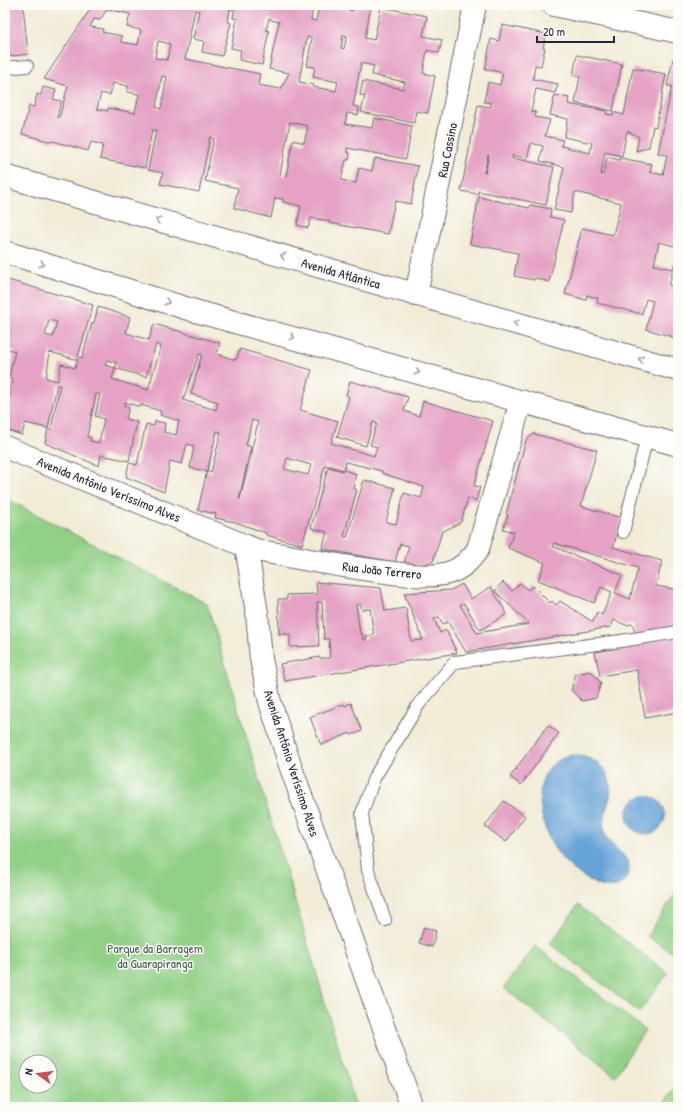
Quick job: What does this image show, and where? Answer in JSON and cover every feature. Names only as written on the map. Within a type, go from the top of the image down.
[{"type":"street","name":"Rua Cassino","points":[[416,295],[475,5]]},
{"type":"street","points":[[554,5],[678,32]]},
{"type":"street","name":"Avenida Atlântica","points":[[5,176],[678,370]]},
{"type":"street","points":[[5,252],[195,311],[678,445]]},
{"type":"street","name":"Rua João Terrero","points":[[246,546],[256,550],[324,563],[410,575],[435,575],[455,570],[471,559],[478,549],[521,401]]},
{"type":"street","name":"Avenida Antônio Veríssimo Alves","points":[[5,447],[246,546],[257,613],[261,660],[270,702],[288,762],[412,1107]]},
{"type":"lane","points":[[5,68],[27,66]]},
{"type":"lane","points":[[623,532],[647,437]]},
{"type":"lane","points":[[385,920],[368,870],[362,813],[374,778],[415,710],[455,662],[621,641],[678,632]]},
{"type":"green space","name":"Parque da Barragem da Guarapiranga","points":[[5,498],[207,604],[356,1107],[5,1107]]},
{"type":"green space","points":[[678,890],[678,956],[647,936]]},
{"type":"green space","points":[[578,905],[668,973],[639,1012],[550,944]]},
{"type":"green space","points":[[535,946],[645,1030],[615,1076],[504,988]]},
{"type":"green space","points":[[678,1084],[678,1107],[661,1107]]},
{"type":"water","points":[[569,755],[594,761],[600,765],[609,778],[610,795],[604,817],[604,831],[611,843],[625,858],[629,869],[625,880],[616,886],[605,887],[575,871],[559,854],[547,833],[542,815],[540,796],[543,779],[550,767],[557,761]]},
{"type":"water","points":[[642,796],[650,796],[660,801],[664,808],[664,822],[660,829],[650,834],[642,834],[632,829],[630,826],[627,819],[627,811],[632,801],[635,799]]},
{"type":"building","points":[[5,5],[23,5],[28,54],[5,57]]},
{"type":"building","points":[[93,5],[233,5],[232,10],[230,9],[228,22],[231,23],[222,56],[202,52],[204,41],[193,39],[199,11],[195,10],[185,59],[260,74],[258,85],[281,89],[289,73],[269,69],[279,22],[269,18],[266,30],[269,31],[262,65],[239,60],[241,50],[231,48],[237,19],[233,18],[235,5],[291,5],[313,9],[311,20],[316,21],[319,5],[352,11],[353,5],[371,5],[365,38],[374,40],[381,7],[427,16],[423,36],[442,40],[439,53],[427,50],[423,73],[435,76],[428,113],[416,111],[414,123],[361,112],[365,96],[360,95],[363,81],[403,89],[405,82],[372,75],[374,66],[361,63],[353,106],[359,107],[358,115],[347,113],[345,124],[372,128],[374,118],[412,126],[406,159],[347,148],[347,152],[350,153],[349,160],[346,160],[341,180],[356,183],[359,168],[372,171],[375,158],[418,166],[411,204],[395,201],[388,234],[329,223],[329,221],[311,218],[308,228],[297,225],[301,206],[283,202],[283,199],[275,198],[271,218],[234,208],[238,188],[205,181],[214,138],[210,137],[199,192],[160,184],[163,173],[148,170],[156,130],[152,130],[145,168],[100,159],[103,145],[91,142],[88,151],[22,134],[29,106],[34,107],[37,94],[41,95],[43,87],[56,90],[53,99],[61,101],[57,117],[59,118],[68,86],[44,79]],"holes":[[[107,9],[130,14],[127,27],[141,30],[138,45],[121,42],[122,36],[102,32],[103,29],[90,27],[94,19],[100,20]],[[343,35],[347,36],[344,49],[341,48]],[[307,37],[312,38],[307,66],[315,67],[313,77],[338,82],[336,91],[313,87],[314,85],[299,82]],[[158,41],[170,44],[167,60],[155,58]],[[162,76],[167,77],[161,109],[156,107]],[[113,83],[128,86],[127,92],[139,94],[135,113],[108,108],[108,111],[97,109],[101,93],[110,95]],[[290,122],[308,126],[304,143],[293,140],[286,176],[280,175]]]},
{"type":"building","points":[[502,25],[546,34],[541,66],[535,65],[533,79],[558,84],[555,93],[536,89],[531,111],[536,112],[535,117],[550,120],[545,136],[563,140],[561,146],[590,153],[592,143],[564,137],[568,119],[550,115],[555,95],[569,98],[568,104],[607,111],[606,114],[613,115],[613,112],[624,115],[633,68],[666,74],[656,127],[653,126],[649,147],[636,151],[639,137],[627,131],[622,156],[605,152],[601,175],[603,175],[607,157],[652,164],[650,172],[663,175],[667,155],[658,153],[672,86],[667,86],[673,59],[678,61],[678,157],[676,157],[673,167],[678,168],[678,247],[659,242],[654,265],[673,269],[678,250],[678,274],[672,273],[669,285],[678,287],[678,328],[676,338],[646,329],[653,301],[646,299],[642,314],[597,303],[598,298],[587,295],[586,300],[565,294],[582,228],[613,235],[621,203],[575,192],[571,213],[554,210],[564,167],[540,161],[543,146],[531,143],[527,159],[513,155],[512,158],[554,167],[546,205],[478,191],[478,194],[461,191],[478,105],[491,107],[491,103],[484,102],[488,82],[500,85],[503,73],[485,69],[491,39],[499,41]],"holes":[[[488,155],[485,173],[484,173]]]},
{"type":"building","points":[[577,55],[622,64],[613,111],[575,103],[580,76],[573,75]]},
{"type":"building","points":[[479,197],[529,208],[530,205],[551,209],[550,217],[564,220],[549,282],[535,278],[534,280],[514,276],[518,253],[470,244]]},
{"type":"building","points":[[5,279],[93,305],[78,357],[82,358],[98,307],[130,317],[126,333],[149,340],[154,324],[220,343],[217,354],[236,360],[240,349],[312,370],[300,410],[338,421],[331,443],[374,456],[377,447],[370,445],[377,423],[373,422],[366,446],[337,437],[349,397],[346,395],[350,381],[408,397],[404,411],[419,416],[423,401],[493,421],[474,486],[480,487],[476,501],[468,498],[461,522],[442,532],[433,561],[421,565],[404,563],[409,546],[400,544],[395,562],[322,549],[327,532],[311,528],[328,467],[344,470],[325,465],[302,545],[266,535],[266,533],[235,522],[215,518],[216,514],[198,510],[207,471],[190,468],[194,446],[187,444],[182,464],[170,461],[164,492],[126,477],[129,463],[137,465],[146,424],[154,426],[155,421],[165,423],[164,432],[176,435],[179,421],[160,415],[161,411],[141,405],[140,407],[125,402],[124,406],[129,407],[126,419],[137,422],[129,461],[101,455],[99,466],[45,443],[48,429],[51,430],[60,385],[57,385],[48,428],[25,423],[22,435],[7,430],[10,415],[5,413],[5,402],[8,403],[13,379],[9,378],[15,351],[8,349],[5,358]],"holes":[[[49,320],[57,322],[53,337],[45,335]],[[156,344],[161,346],[148,390],[112,379],[115,368],[146,377]],[[50,352],[78,360],[75,368],[61,364],[58,381],[46,378]],[[199,354],[202,354],[191,394],[218,402],[216,410],[183,400]],[[107,360],[117,363],[115,368],[105,365]],[[96,394],[100,394],[95,416],[104,419],[99,443],[90,441],[91,438],[87,437]],[[252,420],[258,422],[239,499],[251,447],[246,445]],[[217,431],[221,432],[211,473],[207,471]],[[287,458],[311,465],[308,475],[284,469]],[[346,462],[382,471],[382,473],[424,487],[421,498],[404,493],[396,524],[386,522],[395,488],[364,480],[347,537],[344,536],[357,490],[354,489],[355,485],[353,485],[356,474],[344,470]]]},
{"type":"building","points":[[534,434],[597,450],[581,506],[622,518],[613,547],[662,561],[656,586],[678,590],[678,630],[636,638],[633,624],[626,625],[614,620],[611,627],[466,652],[448,622],[443,624],[439,617],[434,619],[440,633],[446,630],[457,653],[285,681],[280,664],[320,657],[330,658],[329,639],[324,639],[322,602],[317,602],[319,646],[290,647],[290,634],[279,634],[278,599],[287,599],[287,595],[317,594],[316,582],[381,588],[385,611],[406,608],[411,641],[423,640],[404,593],[451,590],[462,584],[471,599],[491,587],[507,614],[480,630],[464,603],[460,605],[477,633],[529,624],[495,591],[503,582],[512,591],[520,583],[528,590],[533,586],[550,603],[552,601],[556,605],[560,601],[593,622],[597,612],[602,615],[612,592],[601,587],[594,603],[538,580],[545,563],[508,548],[514,532],[503,529],[508,515],[506,514],[526,440]],"holes":[[[554,543],[638,568],[630,599],[615,593],[622,575],[552,546]],[[361,604],[362,610],[370,609],[374,635],[366,636],[367,639],[363,640],[362,633],[360,634],[356,605]]]},
{"type":"building","points":[[678,637],[678,712],[645,718],[637,670],[600,676],[595,652]]},
{"type":"building","points":[[591,671],[601,683],[596,698],[582,701],[571,690],[576,674]]},
{"type":"building","points":[[351,703],[362,731],[351,735],[350,733],[321,745],[310,717],[344,704],[345,706]]},
{"type":"building","points":[[548,725],[559,733],[521,785],[510,777]]},
{"type":"building","points":[[504,801],[525,816],[506,842],[485,826]]},
{"type":"building","points":[[424,927],[436,931],[432,947],[419,943]]}]
